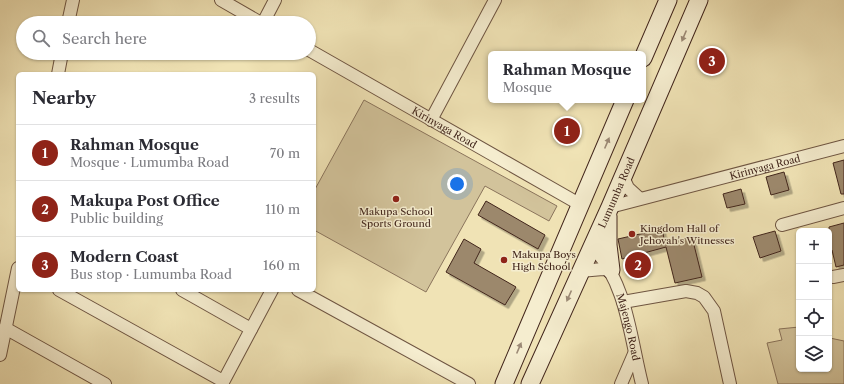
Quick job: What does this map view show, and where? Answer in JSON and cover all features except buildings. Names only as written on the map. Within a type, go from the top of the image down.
[{"type":"main road","points":[[646,51],[668,0]]},
{"type":"main road","name":"Lumumba Road","points":[[530,384],[609,208],[699,0]]},
{"type":"main road","points":[[504,384],[624,103]]},
{"type":"main road","points":[[595,172],[621,180]]},
{"type":"main road","points":[[609,208],[608,235],[611,270]]},
{"type":"main road","points":[[568,233],[592,246]]},
{"type":"street","points":[[70,16],[73,0]]},
{"type":"street","points":[[221,0],[250,16]]},
{"type":"street","points":[[266,16],[275,0]]},
{"type":"street","points":[[431,120],[495,0]]},
{"type":"street","name":"Kirinyaga Road","points":[[316,54],[581,205]]},
{"type":"street","points":[[58,72],[61,60]]},
{"type":"street","name":"Kirinyaga Road","points":[[609,208],[640,198],[844,146]]},
{"type":"street","points":[[621,180],[640,198]]},
{"type":"street","points":[[782,225],[844,208]]},
{"type":"street","name":"Majengo Road","points":[[592,246],[611,270],[623,302],[642,384]]},
{"type":"street","points":[[580,271],[603,269],[611,270]]},
{"type":"street","points":[[0,355],[16,277]]},
{"type":"street","points":[[623,302],[686,291],[697,293],[704,297],[714,311],[730,384]]},
{"type":"street","points":[[63,292],[222,382],[271,292]]},
{"type":"street","points":[[186,292],[251,329]]},
{"type":"street","points":[[302,292],[469,384]]},
{"type":"street","points":[[5,328],[105,384]]},
{"type":"street","points":[[621,384],[634,354]]},
{"type":"shaded area","name":"Makupa School Sports Ground","points":[[364,100],[557,206],[549,221],[485,186],[426,292],[316,231],[316,187]]},
{"type":"shaded area","points":[[796,327],[796,372],[832,372],[832,338],[844,341],[844,384],[778,384],[767,343],[782,340],[779,329]]},
{"type":"place","name":"Modern Coast","points":[[712,61]]},
{"type":"place","name":"Rahman Mosque","points":[[567,131]]},
{"type":"place","name":"Makupa School Sports Ground","points":[[396,199]]},
{"type":"place","name":"Kingdom Hall of Jehovah's Witnesses","points":[[632,234]]},
{"type":"place","name":"Makupa Boys High School","points":[[504,260]]},
{"type":"place","name":"Makupa Post Office","points":[[638,265]]}]
